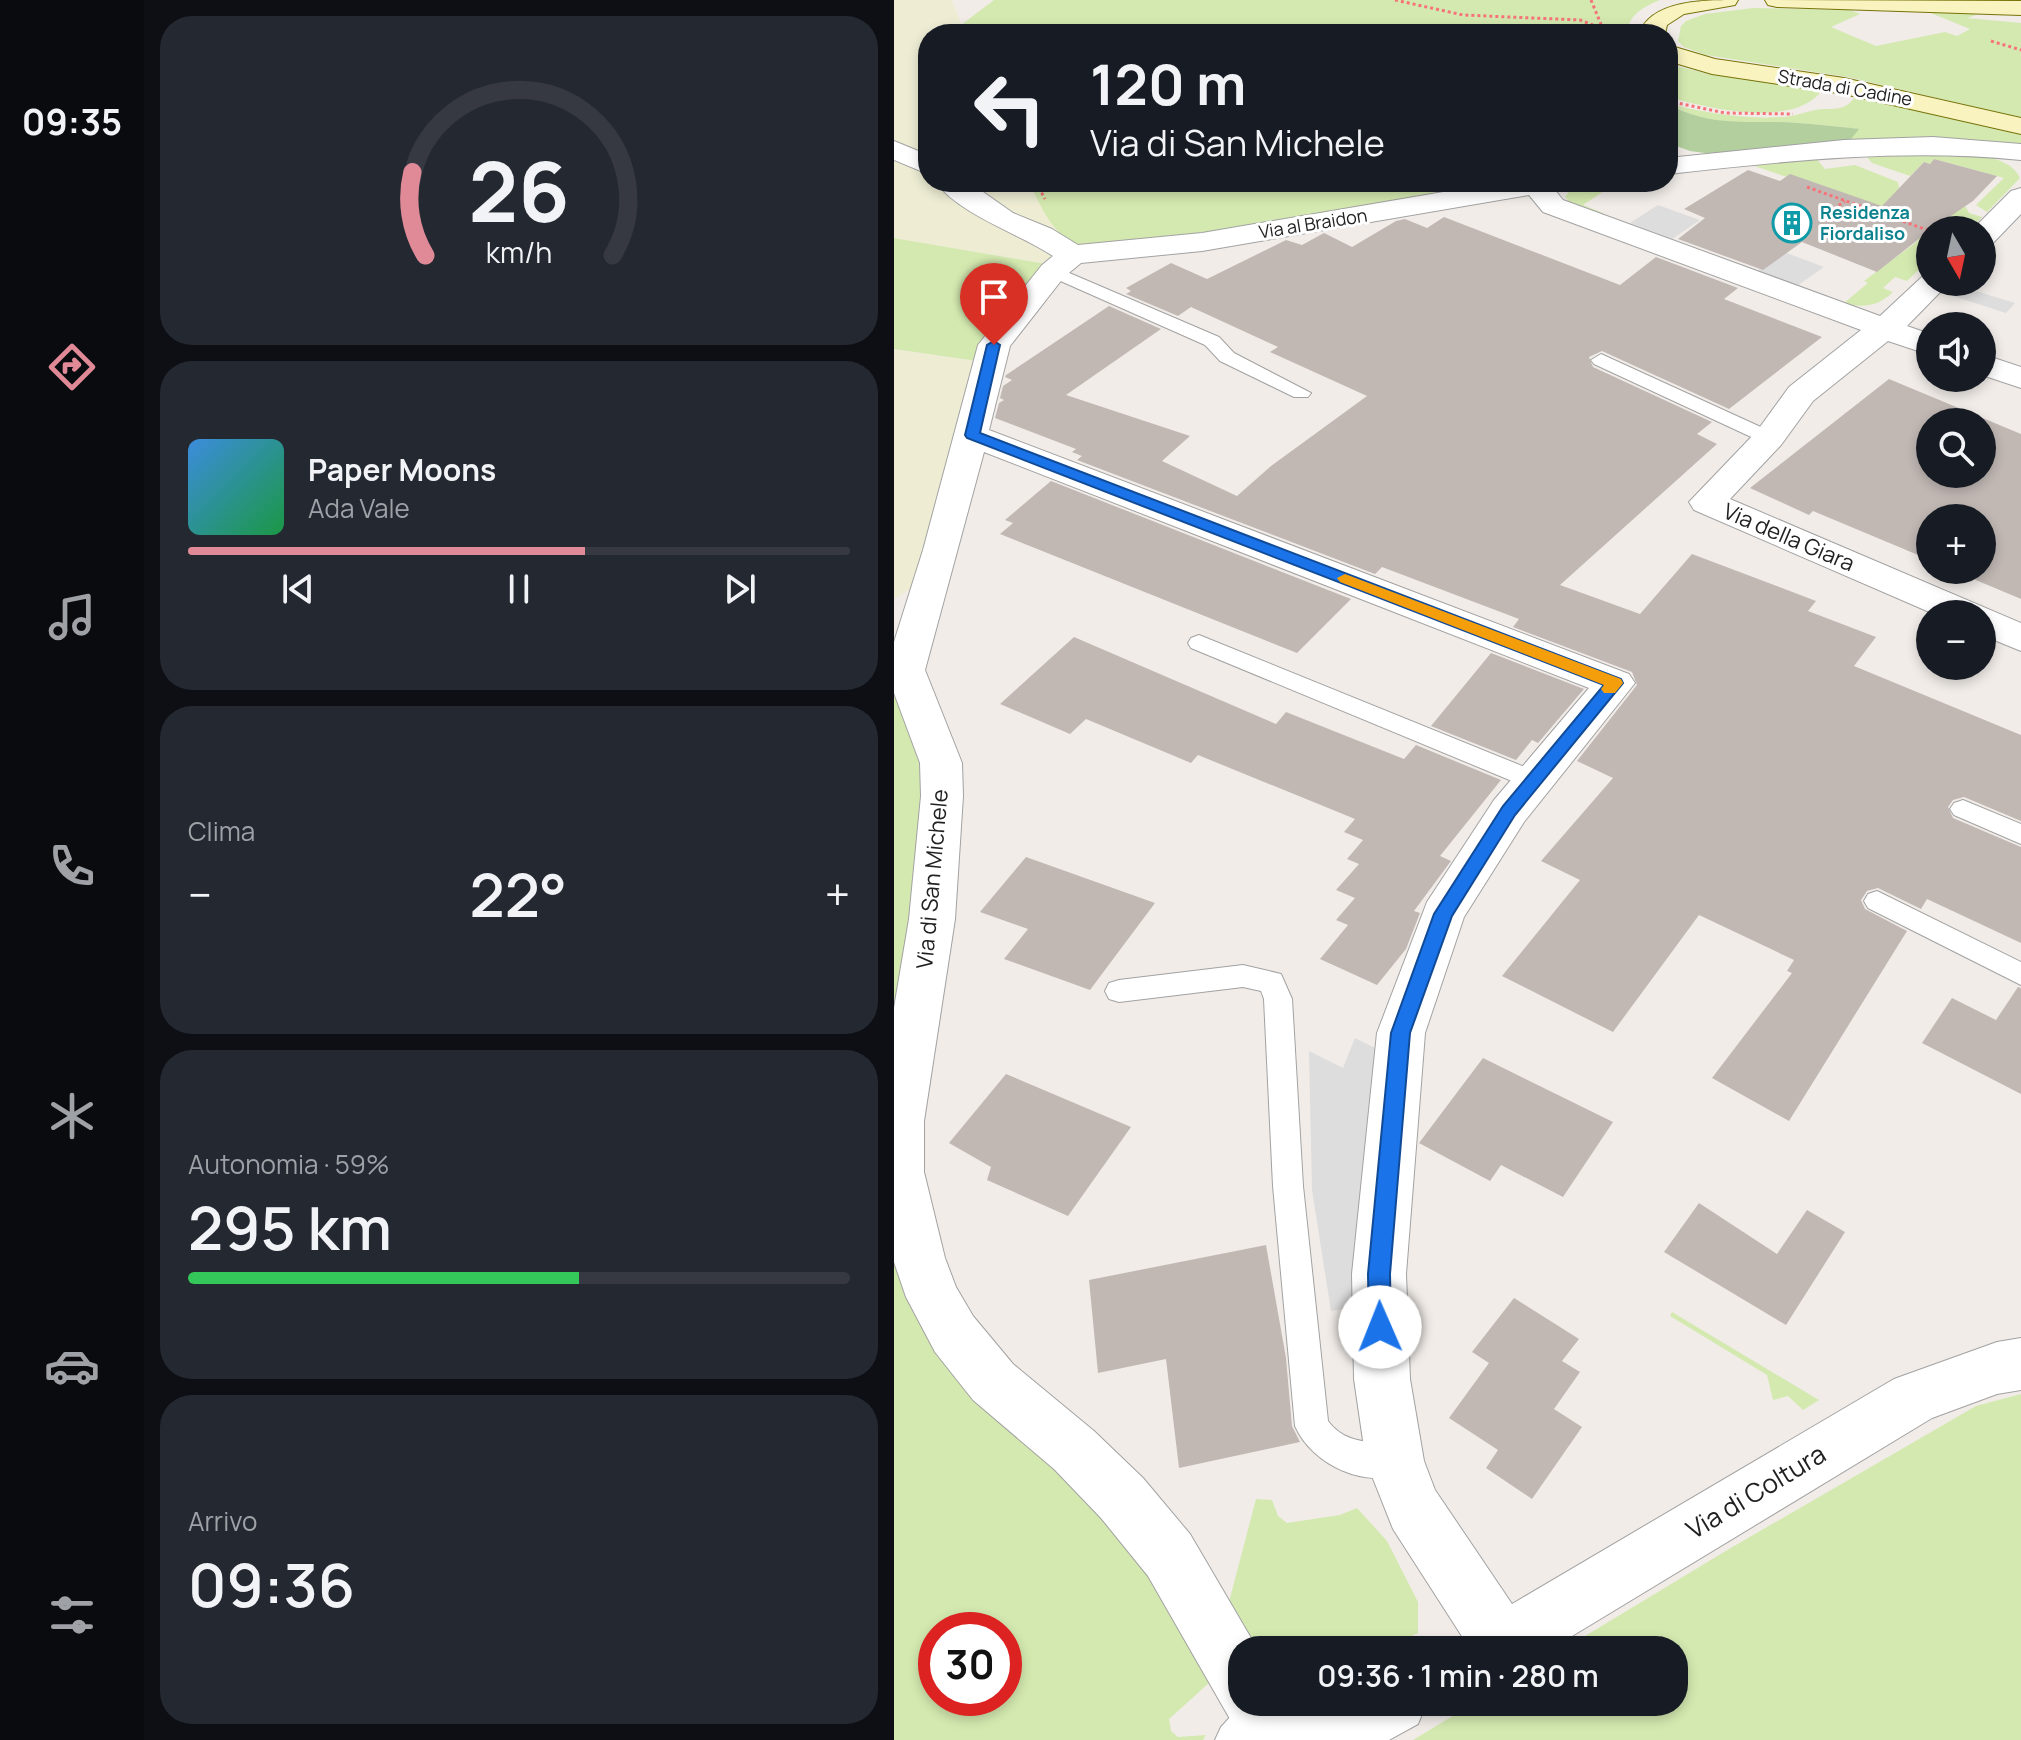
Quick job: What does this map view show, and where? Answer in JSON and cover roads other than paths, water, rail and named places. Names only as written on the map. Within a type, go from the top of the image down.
[{"type":"street","points":[[1654,24],[1677,8],[1726,0]]},
{"type":"street","points":[[1777,0],[2021,8]]},
{"type":"street","name":"Strada di Cadine","points":[[1678,56],[1712,66],[1844,86],[2021,126]]},
{"type":"street","points":[[1932,146],[1984,151],[2021,163]]},
{"type":"street","points":[[1678,165],[1862,148],[1977,147],[2021,152]]},
{"type":"street","points":[[894,149],[918,161]]},
{"type":"street","points":[[964,192],[1003,219],[1041,235],[1062,263],[994,345],[972,435],[1615,683],[1509,811],[1443,914],[1401,1033],[1379,1274],[1382,1379],[1395,1461],[1414,1509],[1490,1636]]},
{"type":"street","name":"Via al Braidon","points":[[1062,263],[1497,192]]},
{"type":"street","points":[[1547,192],[1553,206],[1916,340]]},
{"type":"street","points":[[1996,223],[2021,197]]},
{"type":"street","name":"Via della Giara","points":[[1919,296],[1801,394],[1769,438],[1707,502],[1935,600]]},
{"type":"street","points":[[1996,369],[2021,378]]},
{"type":"street","name":"Via di San Michele","points":[[972,435],[905,670],[937,749],[942,796],[932,919],[899,1121],[899,1172],[909,1222],[933,1297],[954,1334],[993,1382],[1074,1450],[1122,1498],[1169,1555],[1228,1671]]},
{"type":"street","points":[[1996,626],[2021,638]]},
{"type":"street","name":"Via di Coltura","points":[[1515,1636],[1914,1398],[1997,1368],[2021,1364]]},
{"type":"street","name":"Via di San Michele","points":[[1261,1716],[1282,1726],[1310,1733],[1347,1727],[1369,1716]]},
{"type":"lane","points":[[1062,263],[1212,341],[1227,357],[1301,393]]},
{"type":"lane","points":[[1601,360],[1769,438]]},
{"type":"lane","points":[[1199,643],[1533,780]]},
{"type":"lane","points":[[1963,809],[2021,835]]},
{"type":"lane","points":[[1877,901],[2021,974]]},
{"type":"lane","points":[[1119,991],[1243,976],[1271,982],[1278,999],[1288,1186],[1312,1426],[1323,1446],[1357,1459],[1395,1461]]},
{"type":"place","name":"Residenza Fiordaliso","points":[[1792,223]]}]
